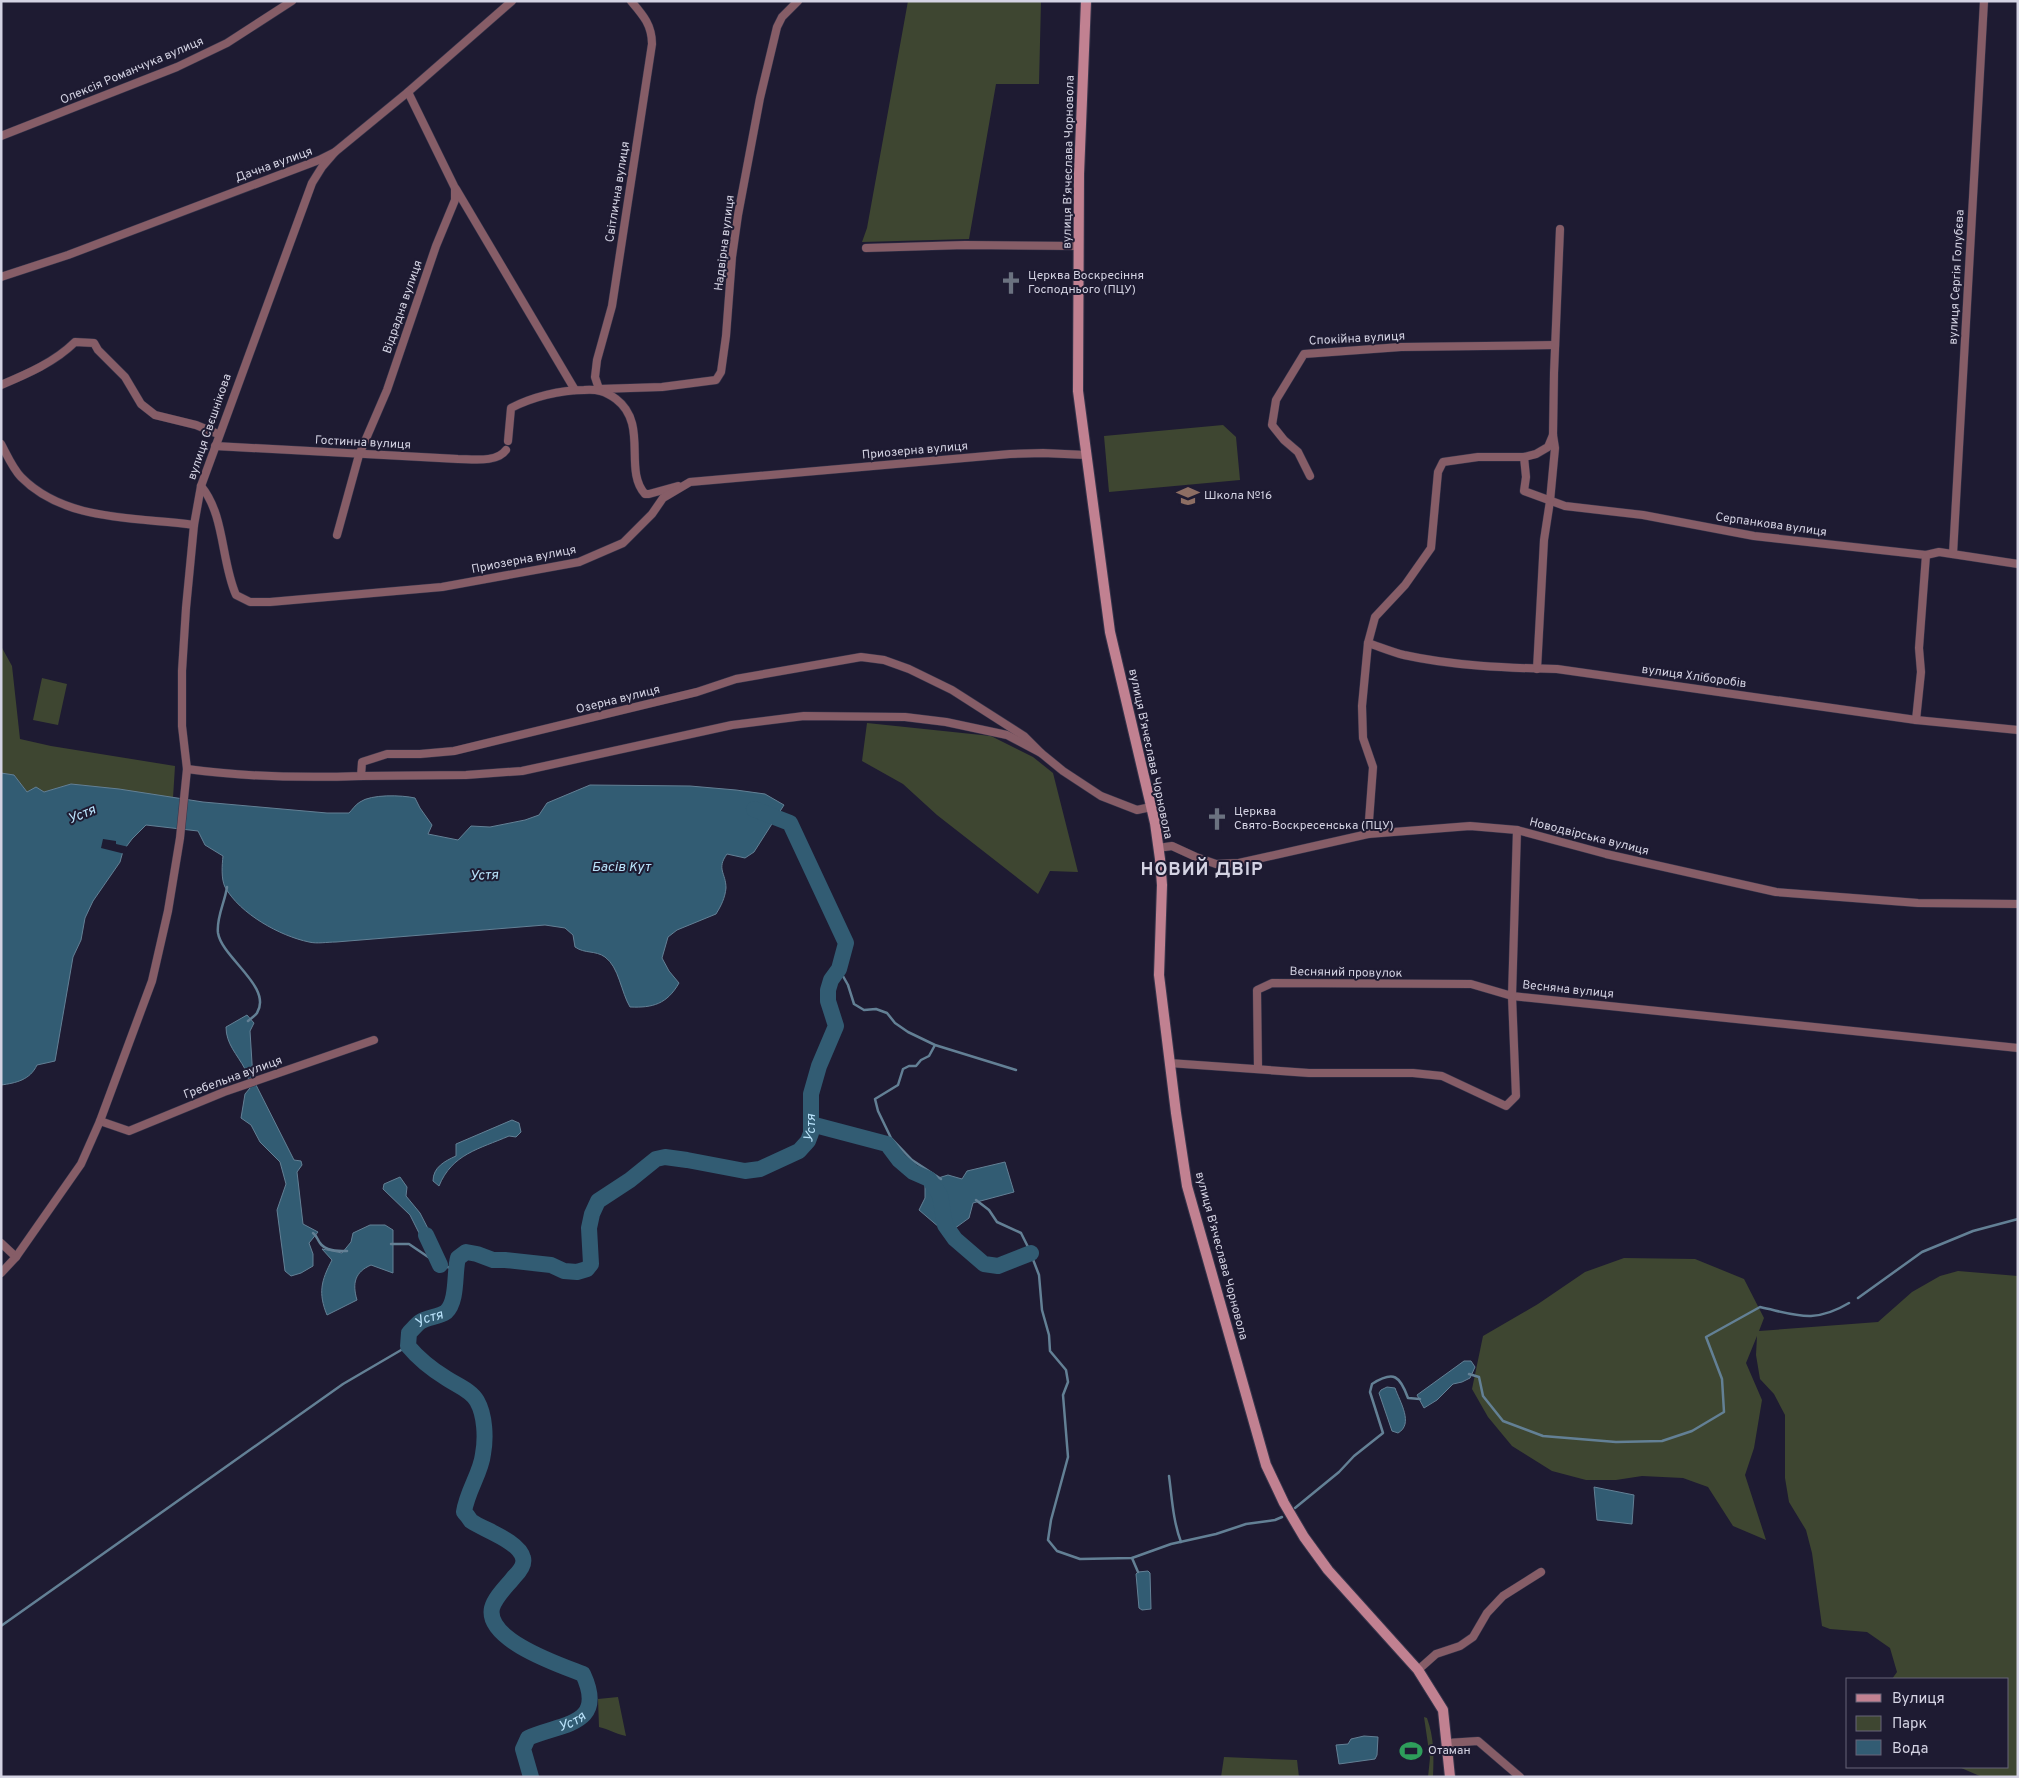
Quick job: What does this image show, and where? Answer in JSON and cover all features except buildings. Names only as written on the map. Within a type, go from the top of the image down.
[{"type":"main road","name":"вулиця Вʼячеслава Чорновола","points":[[1086,1],[1079,174],[1076,372],[1110,632],[1151,807],[1158,848],[1162,885],[1159,975],[1169,1063],[1187,1186],[1266,1465],[1304,1537],[1328,1570],[1418,1670],[1443,1710],[1450,1777]]},
{"type":"street","name":"Олексія Романчука вулиця","points":[[1,136],[177,67],[226,43],[292,1]]},
{"type":"street","name":"Дачна вулиця","points":[[1,277],[68,255],[302,168],[334,152],[408,92],[512,1]]},
{"type":"street","name":"Світлична вулиця","points":[[599,390],[595,377],[597,360],[612,306],[652,44],[649,24],[631,1]]},
{"type":"street","name":"Надвірна вулиця","points":[[599,390],[662,387],[716,380],[721,372],[735,237],[760,98],[777,27],[782,17],[798,1]]},
{"type":"street","name":"вулиця Сергія Голубєва","points":[[1953,554],[1984,1]]},
{"type":"street","points":[[408,92],[455,188],[575,390]]},
{"type":"street","name":"вулиця Свєшнікова","points":[[1,1273],[16,1257],[81,1164],[100,1121],[152,981],[168,911],[180,838],[187,769],[182,726],[182,671],[194,525],[201,486],[218,434],[312,183],[334,152]]},
{"type":"street","name":"Відрадна вулиця","points":[[337,535],[359,455],[387,390],[436,246],[455,200],[455,188]]},
{"type":"street","points":[[1537,669],[1544,540],[1555,448],[1553,435],[1555,345],[1560,229]]},
{"type":"street","points":[[866,248],[1079,246]]},
{"type":"street","points":[[1,385],[39,367],[66,351],[75,342],[94,343],[98,350],[124,377],[141,404],[155,415],[196,425],[218,434]]},
{"type":"street","name":"Спокійна вулиця","points":[[1310,476],[1298,452],[1284,440],[1272,425],[1276,400],[1304,354],[1401,347],[1555,345]]},
{"type":"street","points":[[508,441],[511,408],[522,402],[575,390],[599,390],[609,394],[621,403],[631,419],[637,474],[640,486],[645,494],[690,482]]},
{"type":"street","points":[[1368,834],[1373,767],[1363,738],[1362,706],[1368,644],[1375,617],[1405,584],[1431,548],[1438,472],[1443,462],[1478,457],[1524,457],[1536,454],[1548,447],[1553,435]]},
{"type":"street","points":[[1,444],[20,476],[43,495],[62,504],[82,511],[133,520],[194,525]]},
{"type":"street","name":"Гостинна вулиця","points":[[215,446],[359,455],[478,459],[502,455],[506,450]]},
{"type":"street","name":"Приозерна вулиця","points":[[201,486],[210,497],[229,580],[236,595],[250,602],[335,598],[442,587],[579,562],[623,543],[652,514],[663,498],[690,482],[1010,454],[1043,452],[1086,455]]},
{"type":"street","name":"Серпанкова вулиця","points":[[1524,457],[1526,477],[1524,491],[1565,506],[1644,516],[1754,536],[1926,555],[1939,552],[2018,564]]},
{"type":"street","points":[[1916,720],[1921,672],[1919,648],[1926,555]]},
{"type":"street","name":"вулиця Хліборобів","points":[[1368,644],[1403,655],[1440,661],[1500,668],[1557,669],[1916,720],[2018,730]]},
{"type":"street","name":"Озерна вулиця","points":[[361,776],[362,762],[387,754],[420,754],[463,749],[696,692],[736,679],[861,658],[884,660],[910,669],[952,690],[1024,736],[1041,753]]},
{"type":"street","points":[[187,769],[255,776],[304,778],[466,775],[522,771],[732,725],[804,716],[905,717],[946,722],[1007,735],[1041,753],[1063,771],[1101,796],[1136,810],[1151,807]]},
{"type":"street","name":"Новодвірська вулиця","points":[[1158,848],[1172,846],[1216,864],[1239,863],[1368,834],[1470,826],[1517,830],[1606,854],[1776,892],[1918,903],[2018,904]]},
{"type":"street","points":[[1512,996],[1517,830]]},
{"type":"street","name":"Весняний провулок","points":[[1258,1068],[1257,990],[1272,983],[1471,984],[1512,996]]},
{"type":"street","name":"Весняна вулиця","points":[[1169,1063],[1309,1073],[1413,1073],[1442,1076],[1506,1106],[1516,1096],[1512,996],[2018,1048]]},
{"type":"street","name":"Гребельна вулиця","points":[[100,1121],[129,1131],[246,1084],[374,1040]]},
{"type":"street","points":[[1,1243],[16,1257]]},
{"type":"street","points":[[1418,1670],[1436,1654],[1460,1646],[1473,1637],[1487,1613],[1503,1596],[1541,1572]]},
{"type":"street","points":[[1447,1743],[1478,1741],[1520,1777]]},
{"type":"green space","points":[[908,1],[1041,1],[1039,84],[996,84],[969,239],[862,242],[867,228]]},
{"type":"green space","points":[[1223,425],[1236,437],[1240,480],[1109,492],[1104,436]]},
{"type":"green space","points":[[1,646],[12,666],[20,739],[51,746],[175,766],[173,798],[71,784],[44,792],[36,788],[27,792],[14,775],[1,773]]},
{"type":"green space","points":[[42,678],[67,684],[58,725],[33,720]]},
{"type":"green space","points":[[867,723],[991,736],[1033,757],[1053,773],[1078,872],[1050,871],[1038,894],[937,815],[903,784],[862,761]]},
{"type":"green space","points":[[1624,1258],[1695,1259],[1744,1279],[1764,1318],[1759,1331],[1878,1322],[1912,1292],[1940,1276],[1958,1271],[2018,1276],[2018,1777],[1982,1777],[1961,1768],[2009,1768],[2009,1678],[1893,1678],[1897,1672],[1890,1648],[1867,1632],[1830,1629],[1822,1626],[1812,1553],[1806,1530],[1789,1502],[1785,1478],[1785,1415],[1774,1394],[1760,1379],[1756,1355],[1757,1336],[1746,1363],[1762,1400],[1754,1448],[1745,1475],[1766,1540],[1733,1526],[1708,1487],[1683,1478],[1642,1476],[1616,1480],[1586,1480],[1552,1471],[1512,1446],[1488,1417],[1472,1389],[1483,1336],[1538,1304],[1585,1272]]},
{"type":"green space","points":[[618,1697],[626,1736],[599,1727],[598,1699]]},
{"type":"green space","points":[[1424,1717],[1427,1718],[1432,1739],[1433,1777],[1428,1777],[1430,1758]]},
{"type":"green space","points":[[1224,1757],[1297,1760],[1299,1777],[1221,1777]]},
{"type":"water","name":"Басів Кут","points":[[1,773],[14,775],[27,792],[36,787],[44,792],[71,784],[119,789],[203,802],[327,813],[349,813],[365,799],[387,796],[409,797],[415,798],[432,825],[428,834],[458,840],[471,826],[490,827],[525,820],[539,815],[547,803],[590,785],[690,786],[736,790],[765,794],[784,805],[754,852],[745,858],[727,854],[722,864],[726,888],[716,914],[677,930],[668,937],[662,958],[669,971],[679,983],[670,996],[659,1003],[646,1007],[630,1007],[617,973],[610,961],[598,953],[582,951],[575,947],[573,935],[565,928],[545,925],[319,943],[286,935],[251,915],[232,897],[225,887],[223,880],[223,856],[205,845],[198,831],[146,825],[123,851],[120,862],[93,901],[85,918],[81,940],[73,957],[55,1061],[37,1065],[31,1074],[22,1080],[1,1085]]},
{"type":"water","points":[[247,1015],[254,1023],[250,1031],[253,1079],[294,1160],[301,1161],[302,1165],[297,1172],[303,1224],[318,1232],[309,1243],[313,1254],[313,1266],[291,1276],[285,1271],[277,1210],[286,1184],[280,1162],[260,1142],[251,1125],[241,1118],[245,1094],[250,1088],[248,1076],[226,1033],[226,1027]]},
{"type":"water","points":[[512,1120],[519,1123],[521,1132],[516,1137],[509,1136],[477,1149],[451,1167],[439,1186],[433,1181],[437,1168],[456,1156],[456,1144]]},
{"type":"water","points":[[1005,1162],[1014,1192],[973,1203],[969,1218],[947,1234],[919,1210],[925,1198],[925,1182],[948,1175],[962,1179],[967,1171]]},
{"type":"water","points":[[400,1177],[407,1187],[406,1196],[420,1213],[440,1252],[430,1255],[410,1215],[383,1189],[384,1184]]},
{"type":"water","points":[[370,1225],[385,1225],[393,1230],[393,1273],[371,1265],[361,1271],[355,1283],[357,1300],[327,1315],[322,1300],[322,1287],[325,1274],[332,1260],[322,1249],[342,1253],[351,1242],[353,1233]]},
{"type":"water","points":[[1464,1361],[1471,1361],[1475,1367],[1470,1378],[1453,1384],[1437,1400],[1424,1408],[1417,1395]]},
{"type":"water","points":[[1387,1387],[1395,1388],[1404,1412],[1405,1424],[1398,1433],[1392,1431],[1379,1393]]},
{"type":"water","points":[[1594,1487],[1634,1495],[1632,1524],[1597,1520]]},
{"type":"water","points":[[1148,1571],[1150,1573],[1151,1609],[1142,1610],[1139,1608],[1136,1574]]},
{"type":"water","points":[[1364,1736],[1378,1737],[1375,1759],[1339,1764],[1336,1745],[1348,1744],[1351,1739]]},
{"type":"pier","points":[[103,839],[116,841],[116,844],[129,847],[125,854],[101,848]]},
{"type":"waterway","name":"Устя","points":[[531,1777],[523,1749],[528,1738],[577,1720],[585,1713],[589,1704],[589,1691],[583,1674],[526,1650],[500,1631],[493,1620],[492,1608],[502,1592],[520,1571],[523,1558],[515,1546],[471,1521],[464,1512],[482,1461],[485,1434],[482,1413],[477,1401],[471,1394],[436,1371],[408,1346],[409,1333],[420,1322],[443,1314],[450,1307],[454,1294],[458,1258],[466,1252],[493,1260],[551,1265],[564,1271],[577,1272],[587,1269],[591,1264],[589,1228],[592,1214],[598,1201],[630,1180],[656,1159],[665,1157],[745,1171],[760,1169],[799,1151],[808,1141],[811,1133],[811,1094],[819,1066],[836,1026],[828,1001],[828,990],[831,980],[839,969],[846,943],[790,823],[754,809]]},
{"type":"waterway","points":[[227,887],[218,922],[218,933],[221,943],[253,983],[258,993],[260,1003],[257,1013],[248,1021]]},
{"type":"waterway","points":[[839,969],[848,985],[854,1004],[864,1010],[876,1009],[887,1013],[895,1023],[908,1032],[935,1045],[1016,1070]]},
{"type":"waterway","points":[[935,1045],[929,1056],[921,1060],[916,1066],[909,1066],[903,1069],[898,1085],[875,1099],[878,1111],[891,1138],[912,1160],[941,1179]]},
{"type":"waterway","points":[[811,1124],[887,1144],[899,1160],[913,1172],[929,1179],[940,1195],[945,1225],[955,1239],[984,1264],[998,1266],[1031,1253]]},
{"type":"waterway","points":[[976,1200],[989,1210],[997,1222],[1021,1233],[1039,1275],[1042,1310],[1049,1335],[1050,1351],[1066,1370],[1068,1382],[1063,1395],[1068,1457],[1051,1520],[1048,1540],[1057,1551],[1080,1559],[1132,1558],[1171,1544],[1216,1534],[1246,1524],[1275,1520],[1282,1517]]},
{"type":"waterway","points":[[1858,1298],[1922,1252],[1973,1231],[2018,1219]]},
{"type":"waterway","points":[[313,1233],[325,1248],[347,1251]]},
{"type":"waterway","points":[[426,1235],[440,1265]]},
{"type":"waterway","points":[[391,1244],[409,1244],[440,1265],[455,1269]]},
{"type":"waterway","points":[[1469,1374],[1479,1377],[1483,1396],[1503,1421],[1543,1436],[1616,1442],[1662,1441],[1692,1431],[1724,1412],[1722,1379],[1706,1337],[1760,1307],[1795,1315],[1815,1316],[1837,1310],[1849,1303]]},
{"type":"waterway","points":[[1,1626],[343,1384],[408,1346]]},
{"type":"waterway","points":[[1295,1508],[1383,1433],[1370,1392],[1372,1384],[1391,1376],[1399,1380],[1408,1398],[1420,1399]]},
{"type":"waterway","points":[[1169,1476],[1174,1518],[1181,1542]]},
{"type":"waterway","points":[[1132,1558],[1138,1572]]},
{"type":"place","name":"Церква Воскресіння Господнього (ПЦУ)","points":[[1011,283]]},
{"type":"place","name":"Школа №16","points":[[1188,496]]},
{"type":"place","name":"Церква Свято-Воскресенська (ПЦУ)","points":[[1217,819]]},
{"type":"place","name":"Отаман","points":[[1411,1751]]},
{"type":"district","name":"НОВИЙ ДВІР","points":[[1202,870]]}]
